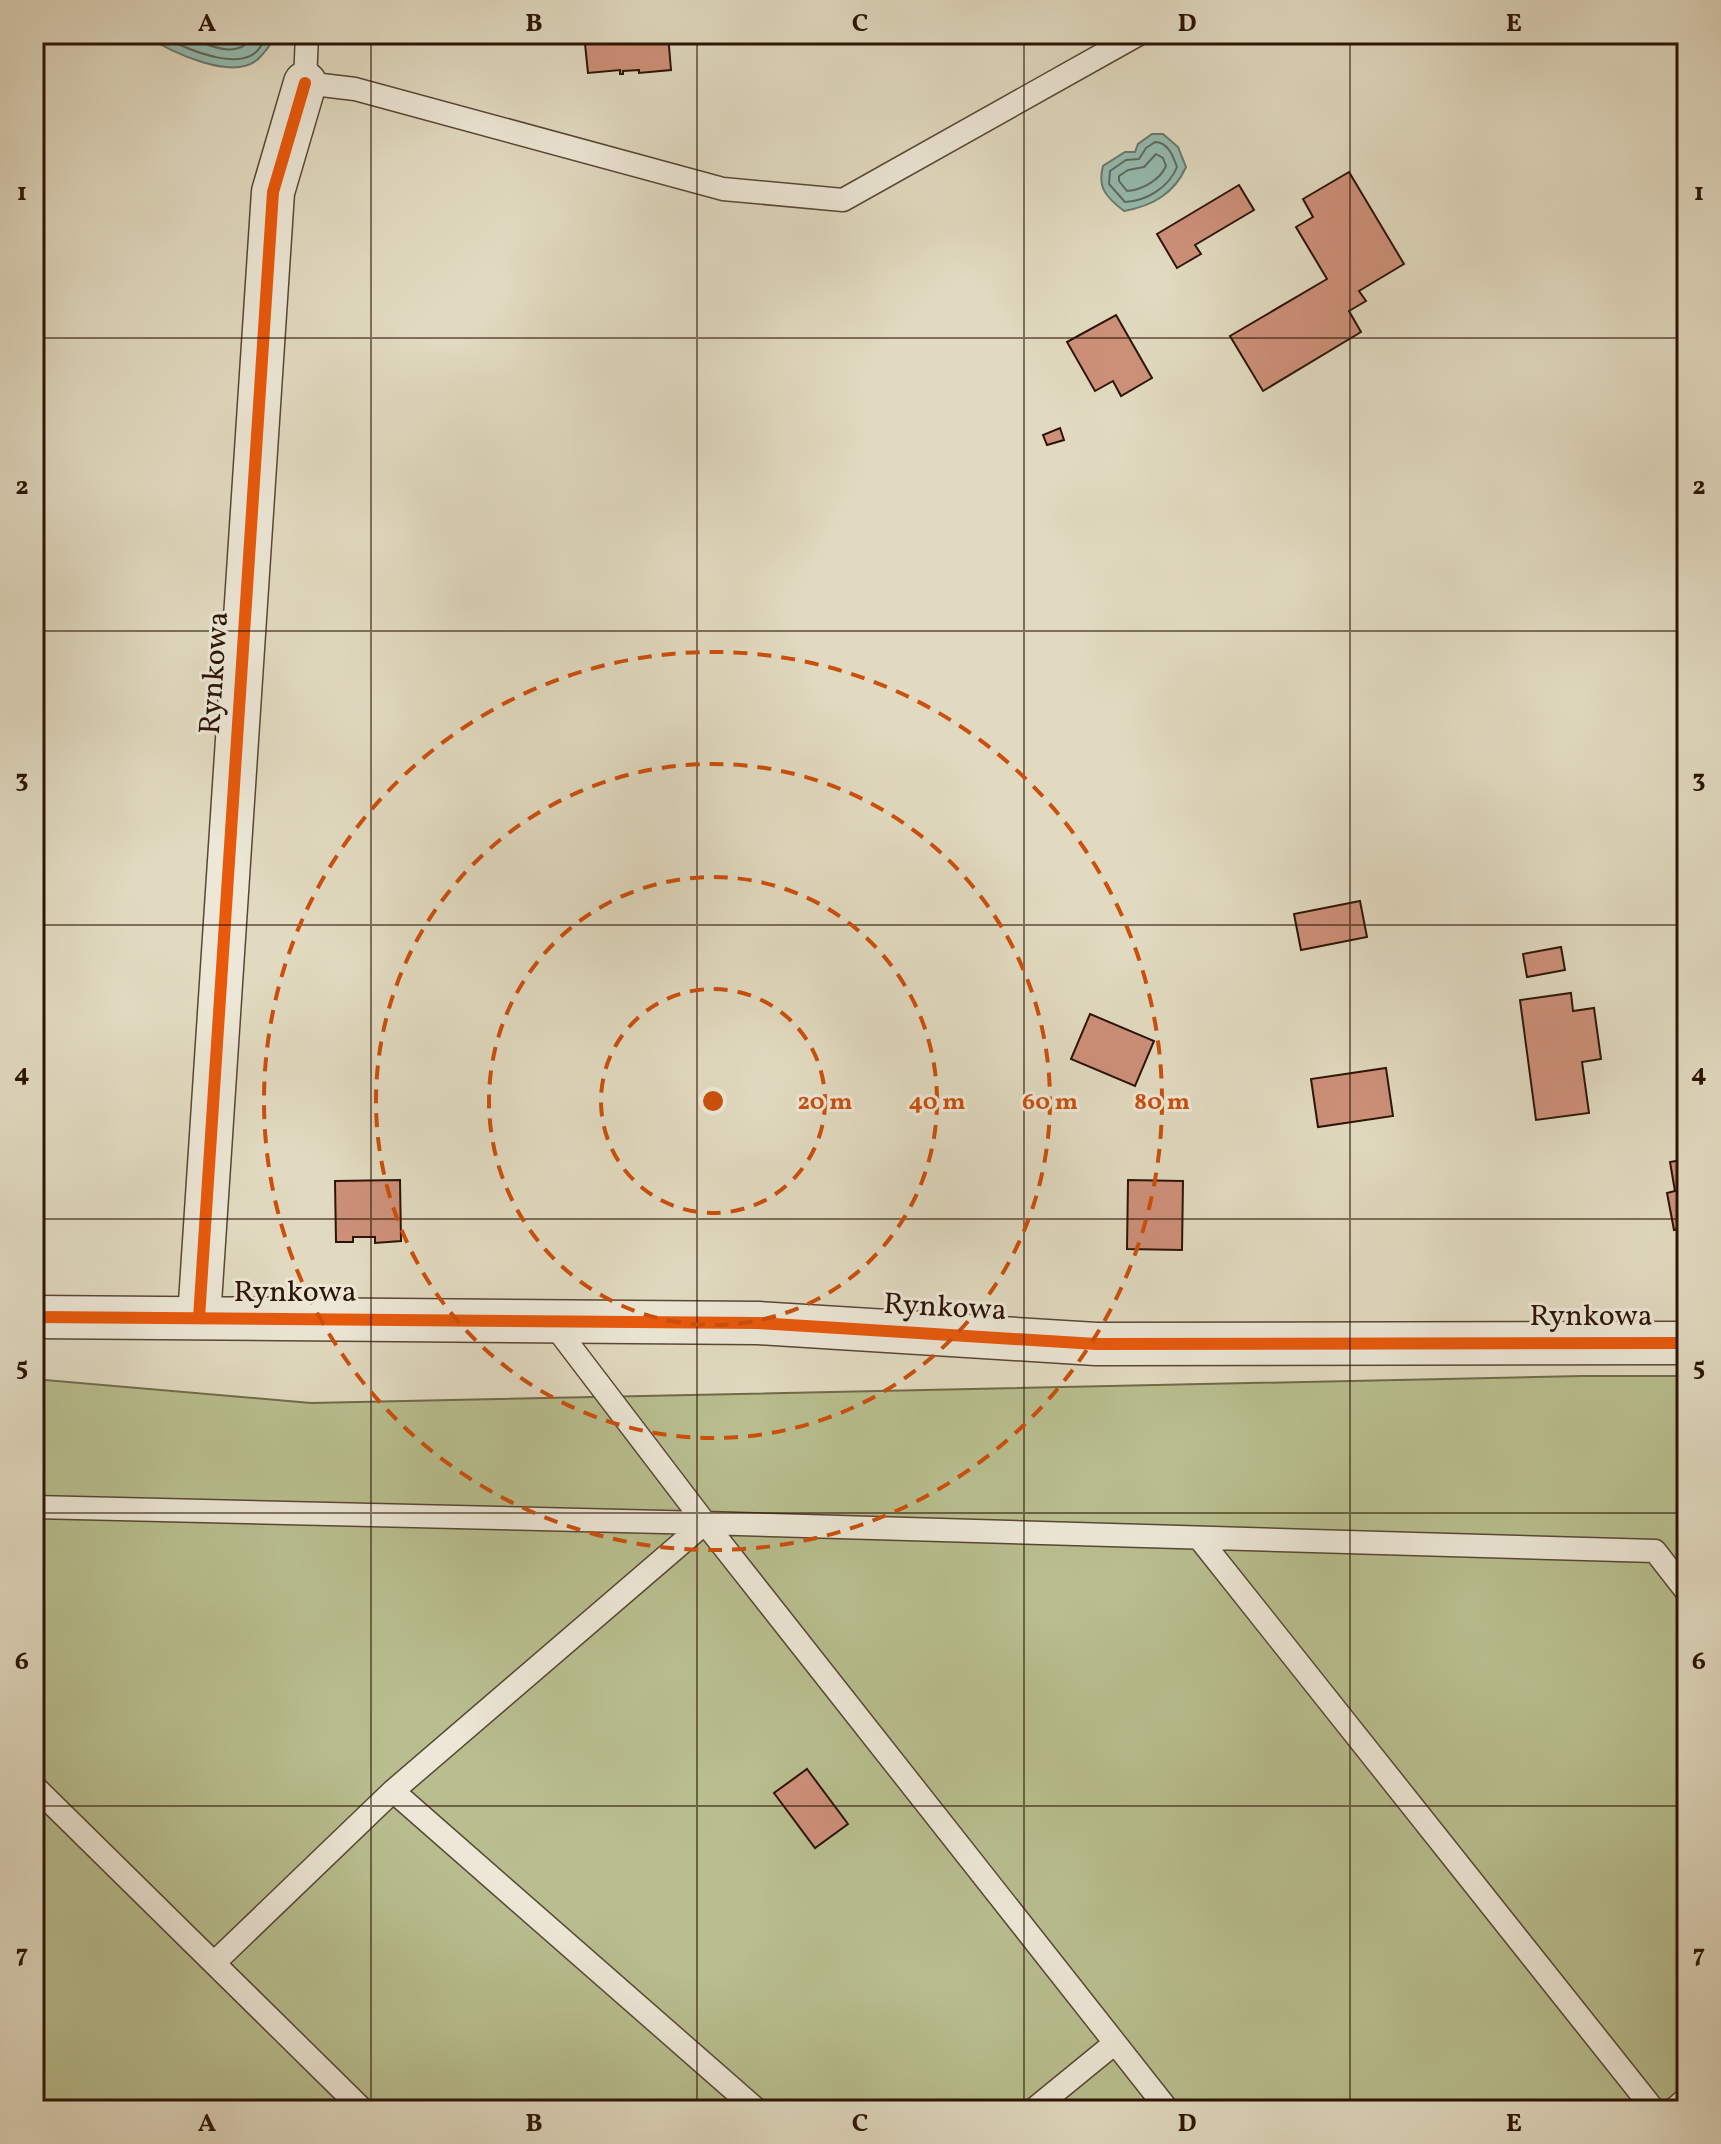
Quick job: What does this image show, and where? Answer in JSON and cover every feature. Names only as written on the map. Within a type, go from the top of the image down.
[{"type":"street","name":"Rynkowa","points":[[199,1318],[273,192],[305,83]]},
{"type":"street","name":"Rynkowa","points":[[34,1317],[758,1323],[1096,1344],[1687,1343]]},
{"type":"lane","points":[[307,34],[305,83],[355,89],[723,189],[843,200],[1139,34]]},
{"type":"lane","points":[[551,1321],[705,1523],[1168,2110]]},
{"type":"lane","points":[[34,1507],[1655,1551],[1687,1592]]},
{"type":"lane","points":[[214,1963],[393,1791],[705,1523]]},
{"type":"lane","points":[[1199,1538],[1654,2110]]},
{"type":"lane","points":[[34,1786],[360,2109]]},
{"type":"lane","points":[[393,1791],[757,2110]]},
{"type":"lane","points":[[1033,2110],[1115,2043]]},
{"type":"lane","points":[[1673,2110],[1687,2098]]},
{"type":"green space","points":[[1687,1376],[1687,2110],[34,2110],[34,1379],[311,1403]]},
{"type":"water","points":[[143,34],[273,34],[272,41],[261,56],[250,64],[236,67],[185,56]]},
{"type":"water","points":[[1152,134],[1163,134],[1178,147],[1186,167],[1175,185],[1161,197],[1144,206],[1124,211],[1105,192],[1101,180],[1103,166],[1125,152],[1135,152],[1138,144]]},
{"type":"building","points":[[584,34],[668,34],[671,70],[588,73]]},
{"type":"building","points":[[1349,172],[1404,264],[1359,291],[1366,301],[1349,311],[1361,332],[1263,391],[1230,336],[1327,279],[1296,227],[1313,217],[1303,199]]},
{"type":"building","points":[[1239,185],[1254,210],[1195,245],[1201,254],[1177,268],[1157,234]]},
{"type":"building","points":[[1116,315],[1152,378],[1121,396],[1113,381],[1095,391],[1067,342]]},
{"type":"building","points":[[1060,428],[1064,440],[1047,445],[1043,435]]},
{"type":"building","points":[[1360,901],[1367,937],[1301,950],[1294,914]]},
{"type":"building","points":[[1561,947],[1565,970],[1527,977],[1523,954]]},
{"type":"building","points":[[1571,993],[1573,1011],[1594,1008],[1601,1059],[1582,1062],[1589,1113],[1536,1120],[1520,1000]]},
{"type":"building","points":[[1090,1014],[1154,1041],[1135,1086],[1071,1059]]},
{"type":"building","points":[[1386,1068],[1393,1116],[1318,1127],[1311,1079]]},
{"type":"building","points":[[1687,1159],[1687,1227],[1674,1230],[1667,1193],[1675,1191],[1670,1162]]},
{"type":"building","points":[[400,1180],[401,1241],[375,1243],[375,1237],[353,1237],[353,1242],[336,1242],[335,1181]]},
{"type":"building","points":[[1128,1180],[1183,1181],[1182,1250],[1127,1249]]},
{"type":"building","points":[[807,1769],[848,1824],[815,1848],[774,1793]]},
{"type":"cycle path","points":[[199,1318],[273,192],[305,83]]},
{"type":"cycle path","points":[[34,1317],[758,1323],[1096,1344],[1687,1343]]}]
